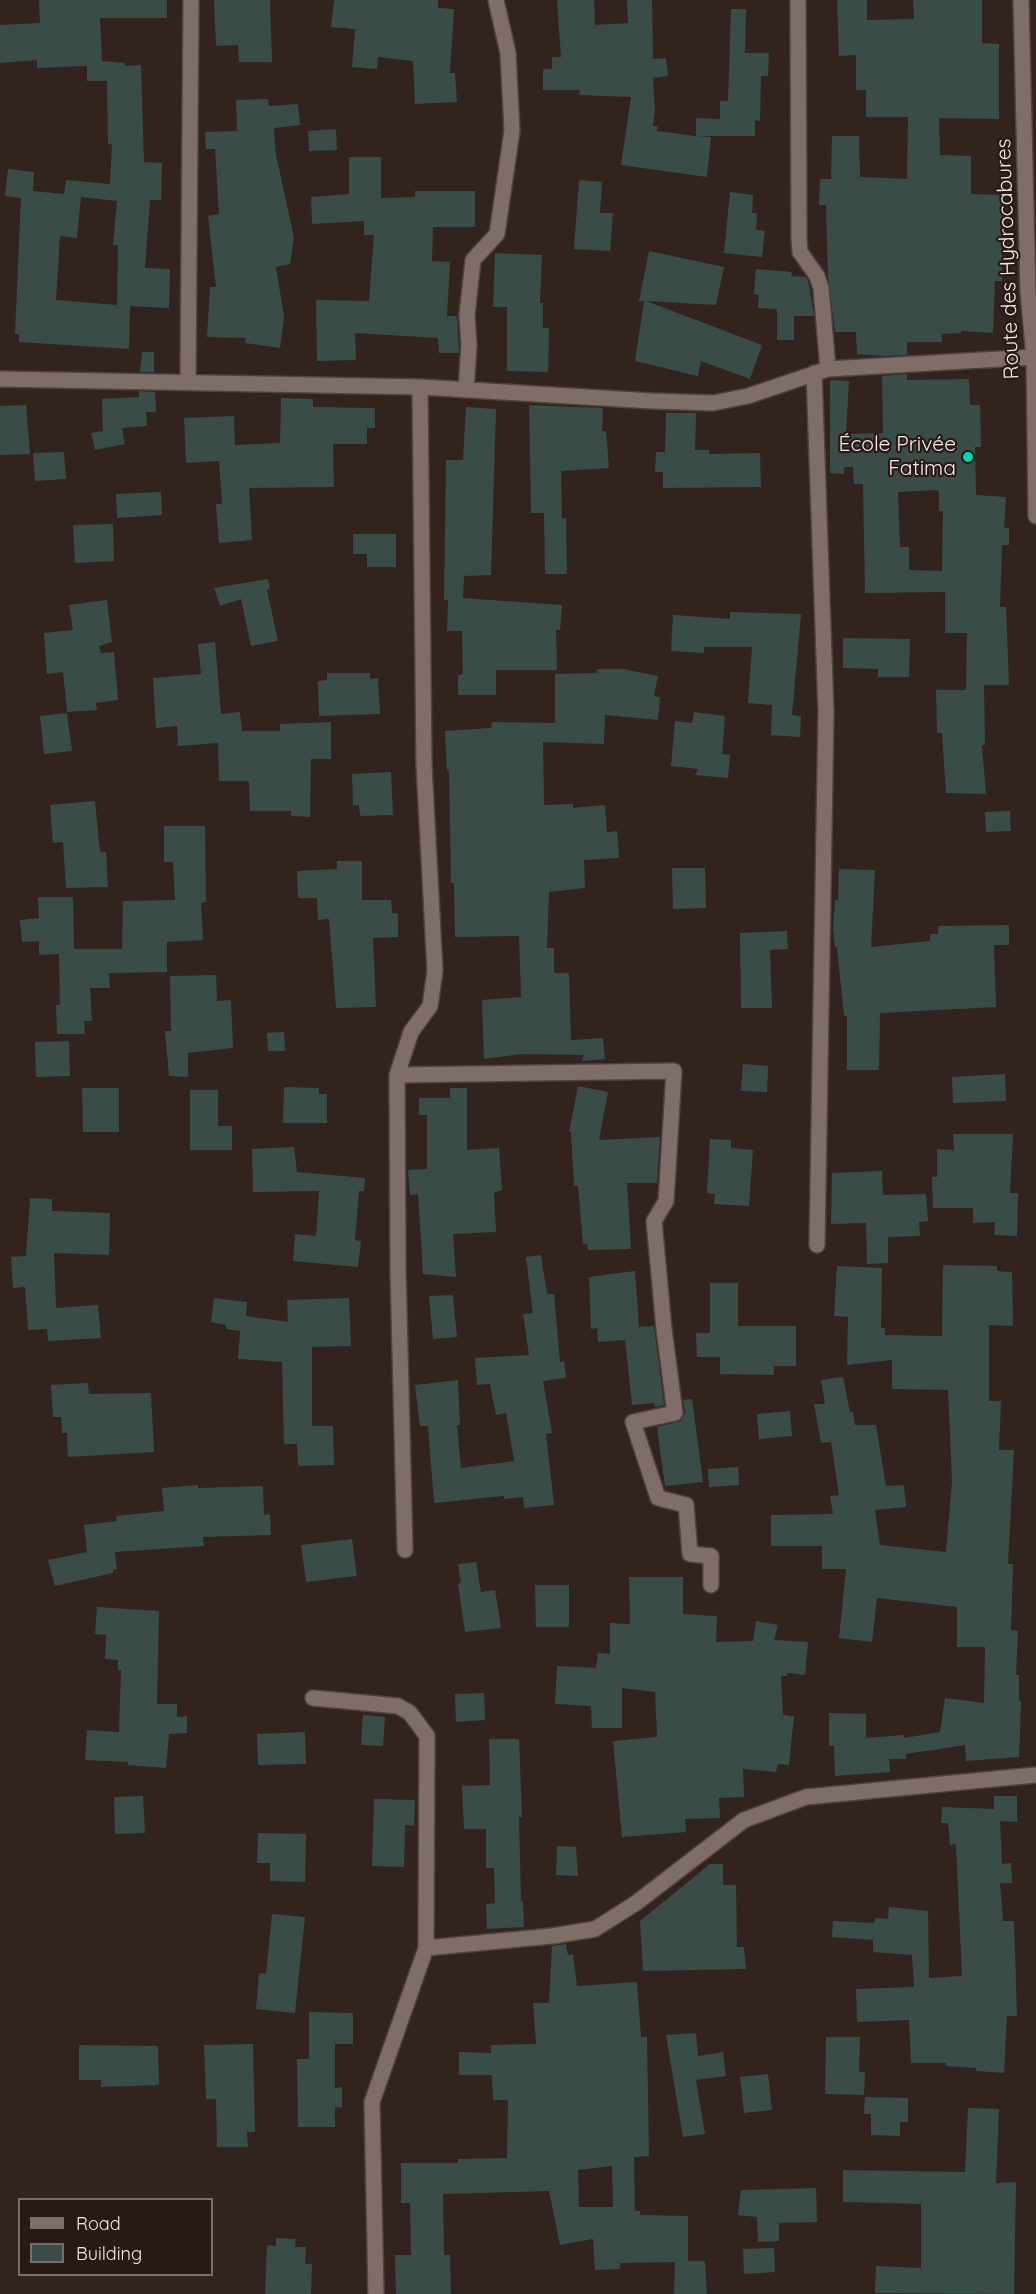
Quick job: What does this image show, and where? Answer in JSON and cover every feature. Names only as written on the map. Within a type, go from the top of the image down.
[{"type":"street","points":[[188,382],[191,0]]},
{"type":"street","points":[[466,390],[469,345],[467,315],[473,260],[497,234],[512,130],[508,53],[496,0]]},
{"type":"street","points":[[798,0],[800,252],[817,276],[821,288],[826,712],[817,1245]]},
{"type":"street","name":"Route des Hydrocabures","points":[[1021,0],[1029,28],[1036,516]]},
{"type":"street","points":[[0,379],[420,387],[712,403],[748,396],[821,371],[1034,357]]},
{"type":"street","points":[[405,1550],[398,1270],[397,1075],[411,1032],[430,1006],[435,971],[424,765],[420,387]]},
{"type":"street","points":[[397,1075],[674,1071],[666,1201],[654,1221],[664,1329],[675,1413],[633,1422],[658,1498],[686,1505],[690,1554],[711,1556],[711,1585]]},
{"type":"street","points":[[313,1698],[398,1707],[410,1713],[427,1736],[426,1948],[372,2102],[376,2294]]},
{"type":"street","points":[[426,1948],[552,1936],[595,1929],[636,1903],[744,1820],[806,1797],[1036,1775]]},
{"type":"building","points":[[39,0],[167,0],[167,18],[100,18],[102,61],[125,63],[125,66],[141,65],[144,162],[162,163],[161,200],[150,200],[145,268],[170,269],[169,308],[130,306],[129,349],[19,342],[19,334],[15,334],[21,198],[5,196],[8,169],[34,172],[33,191],[64,194],[66,180],[110,184],[112,144],[108,144],[107,81],[87,81],[87,66],[37,68],[37,60],[0,63],[0,25],[40,23]],"holes":[[[81,197],[117,201],[113,245],[118,245],[117,305],[56,300],[60,236],[77,238]]]},
{"type":"building","points":[[214,0],[270,0],[272,62],[239,62],[238,45],[216,46]]},
{"type":"building","points":[[334,0],[438,0],[438,8],[454,9],[450,73],[455,73],[457,102],[415,104],[413,61],[378,57],[377,69],[352,67],[355,29],[331,27]]},
{"type":"building","points":[[557,0],[594,0],[595,25],[628,23],[627,0],[652,0],[653,59],[666,58],[668,76],[653,78],[655,111],[653,126],[658,126],[657,131],[696,136],[696,118],[720,119],[720,101],[728,101],[731,9],[746,9],[745,53],[769,53],[768,76],[761,76],[760,121],[755,120],[755,136],[697,136],[711,137],[707,177],[621,165],[631,97],[579,95],[580,90],[543,90],[543,69],[552,69],[552,57],[561,57]]},
{"type":"building","points":[[837,0],[867,0],[867,20],[914,19],[913,0],[982,0],[982,43],[999,44],[999,119],[939,118],[940,155],[971,156],[971,194],[1003,195],[1002,281],[995,281],[993,333],[961,331],[961,333],[942,334],[942,342],[907,342],[907,355],[882,356],[857,354],[856,332],[835,332],[828,277],[826,205],[819,205],[820,179],[831,179],[832,136],[859,136],[860,177],[907,179],[908,117],[866,117],[866,90],[856,90],[856,55],[839,56]]},
{"type":"building","points":[[268,99],[269,106],[298,104],[300,125],[274,128],[276,155],[294,237],[290,264],[276,267],[284,317],[280,348],[245,343],[246,338],[207,337],[210,287],[216,287],[208,216],[219,214],[215,149],[206,149],[205,132],[237,131],[236,100]]},
{"type":"building","points":[[336,129],[337,150],[309,151],[308,131]]},
{"type":"building","points":[[349,157],[381,157],[381,198],[415,197],[415,191],[475,191],[475,227],[433,227],[432,261],[450,262],[447,316],[457,316],[459,353],[439,353],[438,338],[355,333],[356,360],[317,361],[316,300],[369,301],[374,235],[364,235],[364,221],[312,224],[311,197],[349,194]]},
{"type":"building","points":[[579,180],[602,182],[600,213],[613,213],[610,251],[574,249]]},
{"type":"building","points":[[730,192],[753,195],[752,213],[757,213],[756,230],[765,231],[762,257],[724,253]]},
{"type":"building","points":[[649,251],[724,267],[716,305],[646,301],[762,345],[750,379],[701,361],[698,376],[635,361],[644,301],[639,301]]},
{"type":"building","points":[[495,253],[542,255],[540,303],[543,303],[543,328],[549,328],[548,372],[507,371],[507,307],[493,307]]},
{"type":"building","points":[[756,269],[792,272],[791,276],[806,277],[808,280],[814,316],[794,316],[794,340],[777,340],[777,309],[758,308],[759,295],[754,294]]},
{"type":"building","points":[[142,352],[154,352],[154,372],[140,372]]},
{"type":"building","points":[[907,374],[907,380],[969,379],[970,405],[980,405],[981,447],[975,447],[976,495],[1006,497],[1004,528],[1009,528],[1009,545],[1002,545],[1000,607],[1006,607],[1009,685],[984,685],[985,745],[982,745],[986,794],[946,793],[942,733],[937,733],[936,690],[966,690],[967,633],[945,633],[945,592],[865,593],[863,484],[854,484],[853,467],[844,467],[844,474],[830,473],[830,380],[849,381],[846,434],[883,433],[882,376]],"holes":[[[939,491],[939,511],[943,511],[942,571],[909,570],[909,547],[900,547],[898,492]]]},
{"type":"building","points":[[139,391],[155,392],[156,412],[146,412],[147,426],[122,428],[125,444],[95,450],[91,433],[103,431],[102,399],[139,397]]},
{"type":"building","points":[[281,398],[313,399],[313,407],[375,408],[375,428],[367,428],[367,444],[333,444],[334,487],[249,488],[252,540],[219,543],[216,504],[222,504],[219,461],[186,463],[184,418],[234,416],[235,445],[280,443]]},
{"type":"building","points":[[26,405],[30,454],[0,455],[0,406]]},
{"type":"building","points":[[529,405],[603,408],[602,431],[606,431],[609,468],[561,471],[562,518],[566,518],[567,574],[545,574],[544,513],[531,513]]},
{"type":"building","points":[[466,407],[496,409],[491,575],[464,576],[463,598],[562,605],[560,630],[556,630],[557,670],[496,670],[496,695],[458,695],[458,675],[463,674],[462,631],[447,631],[448,600],[444,600],[446,460],[463,460]]},
{"type":"building","points":[[666,413],[696,413],[695,450],[709,450],[709,454],[760,453],[761,487],[663,488],[663,472],[655,472],[656,452],[665,452]]},
{"type":"building","points":[[64,452],[66,479],[35,481],[33,453]]},
{"type":"building","points":[[161,492],[162,515],[117,518],[116,494]]},
{"type":"building","points":[[113,524],[114,561],[75,563],[73,525]]},
{"type":"building","points":[[353,534],[396,534],[396,567],[367,567],[367,554],[353,554]]},
{"type":"building","points":[[268,579],[270,589],[267,590],[278,641],[251,646],[241,599],[220,606],[214,588]]},
{"type":"building","points":[[107,600],[112,642],[99,646],[101,653],[114,652],[118,700],[96,703],[97,710],[67,712],[63,672],[47,674],[44,633],[73,630],[69,605]]},
{"type":"building","points":[[730,612],[801,614],[792,715],[801,716],[800,737],[771,735],[772,705],[748,703],[752,647],[704,647],[704,653],[671,651],[673,615],[730,619]]},
{"type":"building","points":[[843,638],[910,639],[909,677],[878,677],[878,669],[843,668]]},
{"type":"building","points":[[215,642],[221,714],[240,712],[242,731],[280,731],[280,724],[331,722],[331,759],[311,759],[310,817],[291,816],[291,811],[250,811],[249,781],[219,781],[218,743],[178,746],[177,726],[156,728],[153,678],[201,674],[198,644]]},
{"type":"building","points":[[597,669],[623,669],[658,676],[654,696],[660,697],[658,720],[605,715],[604,744],[543,742],[544,805],[573,804],[573,808],[605,805],[607,832],[617,831],[619,858],[584,860],[585,888],[549,892],[547,948],[554,948],[554,973],[569,973],[571,1040],[603,1038],[605,1059],[582,1061],[584,1055],[522,1054],[484,1059],[482,1000],[521,997],[519,936],[455,937],[454,883],[451,883],[449,771],[447,771],[445,731],[491,728],[492,722],[555,723],[555,674],[597,673]]},
{"type":"building","points":[[327,673],[370,673],[370,679],[378,678],[380,714],[319,716],[318,681],[327,680]]},
{"type":"building","points":[[694,712],[725,716],[722,754],[730,755],[728,778],[695,775],[698,769],[671,766],[675,721],[692,723]]},
{"type":"building","points":[[67,713],[72,751],[44,754],[40,716]]},
{"type":"building","points":[[391,772],[393,815],[360,816],[359,805],[353,806],[352,774]]},
{"type":"building","points":[[95,801],[100,852],[106,852],[108,887],[66,888],[63,842],[53,843],[50,805]]},
{"type":"building","points":[[1010,811],[1011,831],[986,832],[985,812]]},
{"type":"building","points":[[164,826],[205,826],[206,902],[201,903],[203,940],[167,942],[167,972],[109,973],[110,988],[90,988],[92,1021],[84,1021],[85,1034],[57,1034],[56,1005],[60,1005],[59,954],[39,955],[39,941],[22,942],[20,920],[39,918],[38,897],[73,897],[74,949],[122,949],[123,901],[175,900],[173,862],[164,862]]},
{"type":"building","points":[[337,861],[362,861],[362,900],[391,900],[392,913],[398,914],[398,937],[373,938],[376,1007],[336,1008],[329,919],[318,920],[317,898],[298,898],[297,871],[337,869]]},
{"type":"building","points":[[672,868],[705,868],[706,908],[673,909]]},
{"type":"building","points":[[839,869],[875,870],[871,947],[930,941],[930,934],[938,934],[938,926],[1009,925],[1009,945],[994,945],[996,1007],[880,1013],[879,1070],[847,1070],[847,1016],[844,1016],[833,929],[835,900],[838,900]]},
{"type":"building","points":[[787,931],[788,949],[770,950],[772,1008],[741,1008],[740,933]]},
{"type":"building","points":[[216,975],[217,1001],[231,1000],[233,1048],[188,1053],[188,1077],[169,1076],[165,1031],[171,1031],[170,976]]},
{"type":"building","points":[[284,1032],[285,1051],[268,1051],[267,1033]]},
{"type":"building","points":[[69,1041],[70,1076],[36,1077],[35,1042]]},
{"type":"building","points":[[743,1064],[768,1066],[767,1092],[741,1091]]},
{"type":"building","points":[[1005,1074],[1006,1101],[953,1103],[952,1077]]},
{"type":"building","points":[[578,1086],[608,1092],[599,1140],[660,1137],[657,1183],[627,1183],[631,1249],[588,1250],[587,1244],[583,1244],[578,1186],[574,1186],[571,1132],[569,1132]]},
{"type":"building","points":[[284,1087],[319,1088],[319,1094],[327,1094],[327,1123],[283,1123]]},
{"type":"building","points":[[82,1088],[119,1088],[119,1132],[83,1132]]},
{"type":"building","points":[[450,1088],[467,1088],[467,1150],[499,1148],[502,1190],[494,1193],[496,1232],[453,1234],[456,1277],[423,1274],[418,1194],[410,1195],[408,1170],[427,1169],[427,1115],[419,1115],[419,1098],[450,1098]]},
{"type":"building","points":[[190,1090],[218,1090],[218,1126],[232,1126],[232,1150],[190,1150]]},
{"type":"building","points":[[953,1134],[1013,1134],[1010,1193],[1018,1193],[1017,1236],[994,1235],[995,1222],[973,1223],[973,1208],[933,1208],[932,1177],[937,1177],[937,1149],[954,1150]]},
{"type":"building","points":[[710,1139],[731,1140],[731,1148],[753,1150],[749,1206],[714,1204],[715,1194],[707,1193]]},
{"type":"building","points":[[294,1147],[297,1172],[365,1178],[364,1191],[359,1191],[355,1240],[361,1241],[358,1267],[293,1261],[295,1234],[316,1236],[319,1191],[253,1192],[252,1149]]},
{"type":"building","points":[[882,1171],[883,1195],[926,1194],[928,1221],[919,1222],[920,1236],[888,1237],[888,1263],[867,1264],[866,1223],[831,1224],[832,1173]]},
{"type":"building","points":[[30,1198],[52,1199],[52,1211],[110,1213],[109,1255],[54,1253],[56,1308],[98,1305],[101,1338],[48,1341],[47,1329],[28,1330],[25,1287],[13,1288],[11,1257],[26,1256]]},
{"type":"building","points":[[541,1255],[547,1294],[554,1294],[560,1362],[564,1361],[566,1378],[543,1381],[552,1433],[546,1434],[554,1505],[524,1508],[523,1497],[504,1499],[504,1496],[434,1503],[428,1426],[420,1426],[415,1385],[458,1380],[460,1425],[457,1425],[461,1468],[514,1461],[506,1413],[496,1415],[490,1384],[477,1385],[475,1358],[529,1355],[523,1314],[533,1313],[526,1257]]},
{"type":"building","points":[[943,1265],[997,1266],[997,1271],[1012,1272],[1013,1326],[989,1325],[989,1401],[1001,1401],[999,1450],[1014,1450],[1008,1564],[1013,1564],[1011,1630],[1018,1631],[1016,1675],[1019,1675],[1019,1701],[1021,1701],[1019,1757],[966,1761],[965,1745],[906,1754],[906,1759],[889,1759],[890,1772],[835,1776],[834,1746],[829,1746],[829,1713],[866,1714],[866,1738],[904,1735],[904,1738],[940,1732],[945,1698],[984,1703],[985,1647],[957,1647],[957,1607],[877,1598],[872,1642],[839,1638],[846,1569],[822,1569],[822,1546],[771,1546],[771,1515],[833,1514],[830,1496],[839,1495],[831,1442],[821,1443],[814,1404],[825,1404],[821,1380],[843,1377],[855,1425],[876,1425],[886,1486],[904,1485],[906,1507],[875,1510],[880,1545],[946,1552],[952,1481],[948,1390],[892,1389],[892,1360],[847,1365],[848,1317],[834,1316],[837,1266],[882,1268],[881,1328],[885,1328],[885,1335],[942,1336]]},
{"type":"building","points":[[635,1271],[639,1327],[654,1326],[664,1405],[655,1407],[654,1403],[632,1405],[625,1340],[598,1342],[597,1328],[591,1329],[589,1277]]},
{"type":"building","points":[[710,1283],[738,1283],[738,1326],[796,1326],[796,1366],[774,1366],[774,1375],[720,1374],[720,1357],[697,1357],[696,1333],[710,1333]]},
{"type":"building","points":[[453,1295],[457,1337],[433,1339],[429,1296]]},
{"type":"building","points":[[214,1298],[247,1302],[246,1316],[288,1322],[287,1300],[349,1298],[351,1346],[312,1347],[312,1426],[333,1426],[334,1465],[298,1466],[297,1444],[284,1444],[282,1362],[238,1359],[240,1331],[226,1329],[226,1325],[211,1322]]},
{"type":"building","points":[[88,1383],[89,1394],[151,1393],[154,1452],[68,1457],[67,1433],[62,1433],[61,1417],[53,1417],[51,1385]]},
{"type":"building","points":[[692,1399],[703,1482],[665,1486],[657,1427],[681,1421],[685,1412],[683,1400]]},
{"type":"building","points":[[790,1411],[792,1436],[759,1439],[757,1414]]},
{"type":"building","points":[[738,1467],[739,1485],[709,1487],[708,1469]]},
{"type":"building","points":[[198,1485],[198,1488],[263,1486],[264,1515],[270,1514],[271,1535],[203,1537],[204,1546],[115,1552],[117,1569],[113,1570],[113,1573],[55,1586],[48,1560],[87,1552],[84,1525],[117,1521],[116,1516],[164,1511],[162,1488]]},
{"type":"building","points":[[352,1539],[357,1576],[306,1582],[301,1545]]},
{"type":"building","points":[[476,1562],[481,1592],[495,1590],[501,1628],[465,1632],[458,1584],[461,1583],[458,1564]]},
{"type":"building","points":[[629,1577],[683,1577],[683,1614],[717,1616],[716,1642],[753,1641],[756,1621],[778,1625],[774,1640],[808,1642],[805,1675],[787,1673],[787,1676],[781,1676],[783,1715],[794,1716],[789,1765],[778,1764],[776,1772],[743,1769],[744,1797],[719,1798],[720,1818],[685,1819],[686,1832],[622,1837],[613,1741],[657,1737],[655,1692],[622,1688],[622,1728],[592,1728],[591,1706],[555,1704],[557,1666],[596,1668],[598,1653],[610,1654],[610,1623],[630,1624]]},
{"type":"building","points":[[535,1585],[569,1585],[569,1627],[536,1627]]},
{"type":"building","points":[[97,1607],[159,1611],[157,1704],[177,1704],[177,1717],[187,1716],[187,1733],[169,1734],[166,1768],[128,1765],[128,1762],[85,1760],[87,1730],[119,1732],[121,1670],[118,1670],[118,1660],[105,1659],[106,1635],[95,1634]]},
{"type":"building","points":[[484,1693],[485,1720],[456,1722],[455,1694]]},
{"type":"building","points":[[363,1715],[385,1717],[383,1746],[361,1745]]},
{"type":"building","points":[[305,1732],[306,1764],[258,1765],[257,1734]]},
{"type":"building","points":[[489,1739],[519,1739],[522,1817],[519,1817],[521,1902],[523,1902],[524,1927],[487,1929],[486,1904],[495,1903],[494,1868],[486,1868],[486,1829],[464,1829],[462,1786],[490,1785]]},
{"type":"building","points":[[143,1796],[145,1833],[115,1834],[114,1797]]},
{"type":"building","points":[[994,1796],[1017,1796],[1017,1822],[1000,1821],[1002,1864],[1011,1863],[1012,1883],[1000,1883],[1003,1921],[1014,1921],[1017,2016],[1007,2016],[1004,2073],[946,2066],[946,2063],[911,2063],[909,2020],[857,2022],[856,1989],[914,1987],[912,1955],[873,1952],[873,1940],[832,1937],[833,1921],[874,1923],[875,1918],[888,1919],[889,1907],[928,1911],[929,1978],[962,1976],[956,1844],[950,1845],[948,1823],[941,1823],[942,1807],[994,1809]]},
{"type":"building","points":[[374,1799],[415,1800],[414,1826],[405,1825],[404,1867],[372,1866]]},
{"type":"building","points":[[258,1833],[306,1834],[305,1882],[270,1881],[270,1863],[257,1863]]},
{"type":"building","points":[[557,1846],[576,1847],[578,1876],[556,1875]]},
{"type":"building","points":[[710,1864],[723,1864],[723,1885],[736,1885],[737,1947],[744,1947],[746,1969],[643,1971],[640,1921]]},
{"type":"building","points":[[272,1914],[305,1917],[295,2013],[256,2009],[259,1973],[266,1974]]},
{"type":"building","points":[[566,1944],[568,1955],[573,1954],[577,1986],[637,1982],[641,2037],[647,2037],[649,2156],[634,2157],[635,2211],[640,2211],[640,2215],[688,2216],[688,2261],[705,2261],[707,2294],[674,2294],[675,2262],[620,2263],[620,2269],[595,2270],[593,2239],[560,2245],[549,2191],[443,2194],[444,2255],[450,2255],[451,2294],[396,2294],[395,2255],[411,2255],[410,2203],[401,2203],[401,2163],[458,2163],[458,2159],[507,2158],[508,2100],[493,2100],[492,2075],[459,2075],[459,2052],[491,2053],[491,2045],[536,2044],[533,2003],[549,2003],[552,1946]],"holes":[[[612,2166],[613,2207],[579,2207],[578,2170]]]},
{"type":"building","points":[[309,2012],[353,2013],[353,2044],[335,2044],[335,2088],[342,2087],[342,2108],[335,2107],[335,2127],[298,2127],[297,2059],[309,2059]]},
{"type":"building","points":[[696,2033],[698,2056],[723,2052],[726,2076],[696,2080],[705,2134],[683,2137],[666,2035]]},
{"type":"building","points":[[826,2037],[860,2037],[859,2072],[865,2072],[864,2095],[825,2094]]},
{"type":"building","points":[[253,2044],[255,2132],[247,2132],[248,2147],[217,2147],[216,2099],[206,2099],[204,2045]]},
{"type":"building","points":[[79,2045],[158,2046],[159,2085],[101,2087],[101,2080],[79,2080]]},
{"type":"building","points":[[768,2074],[772,2110],[744,2113],[740,2077]]},
{"type":"building","points":[[865,2097],[908,2098],[908,2122],[900,2122],[900,2136],[871,2135],[871,2114],[864,2114]]},
{"type":"building","points":[[968,2108],[999,2109],[996,2183],[1016,2182],[1014,2294],[875,2293],[876,2266],[921,2268],[921,2204],[843,2202],[843,2170],[965,2172]]},
{"type":"building","points":[[816,2188],[817,2222],[779,2223],[779,2241],[758,2242],[757,2217],[738,2215],[741,2190]]},
{"type":"building","points":[[276,2238],[296,2239],[295,2247],[306,2247],[305,2264],[312,2264],[311,2294],[265,2294],[267,2245],[276,2246]]},
{"type":"building","points":[[774,2248],[775,2272],[744,2274],[743,2249]]},
{"type":"place","name":"École Privée Fatima","points":[[968,457]]}]
